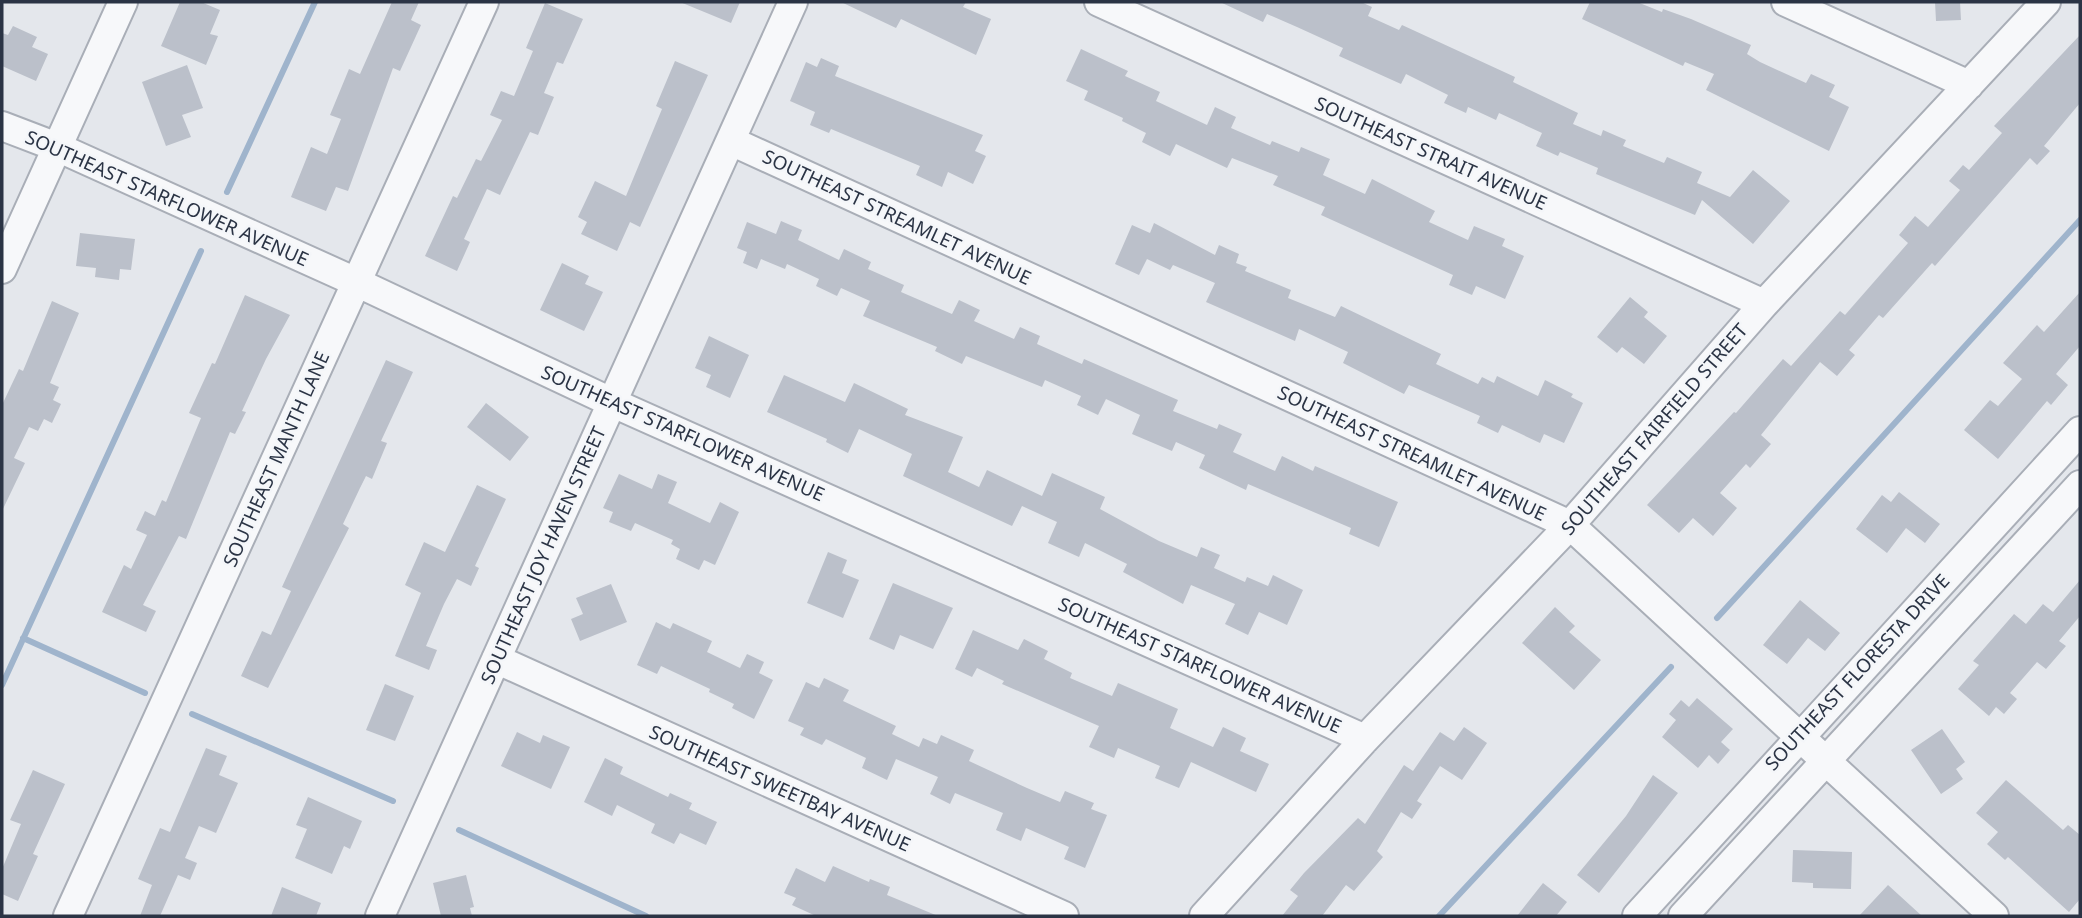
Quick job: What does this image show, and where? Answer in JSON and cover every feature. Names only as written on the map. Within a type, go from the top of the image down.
[{"type":"street","points":[[2,269],[123,2]]},
{"type":"street","name":"SOUTHEAST MANTH LANE","points":[[68,916],[484,2]]},
{"type":"street","name":"SOUTHEAST JOY HAVEN STREET","points":[[380,916],[793,2]]},
{"type":"street","name":"SOUTHEAST STRAIT AVENUE","points":[[1099,2],[1764,304]]},
{"type":"street","points":[[1786,2],[1969,85]]},
{"type":"street","name":"SOUTHEAST FAIRFIELD STREET","points":[[1203,916],[1365,739],[1570,526],[1764,304],[2046,2]]},
{"type":"street","name":"SOUTHEAST STARFLOWER AVENUE","points":[[2,126],[57,147],[356,282],[611,402],[1365,739]]},
{"type":"street","name":"SOUTHEAST STREAMLET AVENUE","points":[[731,141],[1570,526],[1994,916]]},
{"type":"street","name":"SOUTHEAST FLORESTA DRIVE","points":[[1637,916],[1798,736],[2080,431]]},
{"type":"street","name":"SOUTHEAST FLORESTA DRIVE","points":[[1683,916],[2080,485]]},
{"type":"street","name":"SOUTHEAST SWEETBAY AVENUE","points":[[496,659],[1064,916]]},
{"type":"building","points":[[180,2],[201,2],[220,10],[210,34],[218,36],[206,65],[161,46]]},
{"type":"building","points":[[392,2],[419,2],[411,20],[421,25],[400,71],[393,68],[348,191],[336,187],[326,211],[291,197],[311,147],[327,154],[341,119],[330,115],[349,69],[360,74]]},
{"type":"building","points":[[680,2],[740,2],[731,23]]},
{"type":"building","points":[[841,2],[966,2],[963,7],[991,19],[976,55],[901,19],[896,28]]},
{"type":"building","points":[[1220,2],[1361,2],[1372,7],[1368,16],[1399,30],[1402,25],[1515,77],[1513,82],[1578,113],[1573,124],[1601,136],[1603,130],[1626,140],[1623,146],[1664,163],[1667,157],[1702,172],[1697,183],[1730,197],[1753,170],[1790,201],[1753,244],[1702,200],[1695,215],[1596,174],[1598,168],[1560,152],[1558,156],[1536,146],[1542,133],[1499,113],[1496,120],[1468,107],[1466,113],[1444,103],[1448,95],[1406,74],[1401,84],[1339,56],[1343,48],[1297,27],[1267,14],[1263,22]]},
{"type":"building","points":[[1590,2],[1637,2],[1662,12],[1663,9],[1751,45],[1747,54],[1806,83],[1811,74],[1835,85],[1829,97],[1849,107],[1829,151],[1706,90],[1714,74],[1685,62],[1683,66],[1582,19]]},
{"type":"building","points":[[1935,2],[1960,2],[1961,20],[1936,21]]},
{"type":"building","points":[[545,3],[583,19],[563,64],[557,62],[544,93],[554,97],[538,135],[530,132],[500,195],[487,189],[464,239],[470,242],[457,271],[425,256],[453,196],[457,198],[476,159],[481,161],[502,120],[490,115],[501,91],[514,96],[533,51],[526,48]]},
{"type":"building","points":[[13,26],[37,37],[32,47],[48,54],[36,81],[2,66],[2,33],[8,35]]},
{"type":"building","points":[[2080,35],[2080,103],[2044,146],[2050,151],[2037,165],[2030,158],[1935,266],[1932,263],[1883,318],[1879,315],[1849,350],[1855,355],[1837,376],[1820,362],[1761,435],[1771,444],[1750,468],[1746,464],[1720,493],[1737,508],[1713,536],[1693,518],[1679,533],[1647,505],[1734,412],[1736,413],[1783,359],[1791,366],[1840,311],[1845,315],[1908,243],[1899,235],[1915,216],[1928,227],[1960,190],[1949,181],[1963,165],[1969,170],[2002,133],[1994,126]]},
{"type":"building","points":[[1081,49],[1128,71],[1125,76],[1160,92],[1156,101],[1207,125],[1215,107],[1236,117],[1231,128],[1270,145],[1272,141],[1299,152],[1301,147],[1330,159],[1323,175],[1365,194],[1372,179],[1435,211],[1429,222],[1468,240],[1474,226],[1505,239],[1502,246],[1524,256],[1505,299],[1476,286],[1472,295],[1449,285],[1453,275],[1321,215],[1325,207],[1273,185],[1278,176],[1232,158],[1227,168],[1176,144],[1170,156],[1142,142],[1146,133],[1122,121],[1123,118],[1084,100],[1088,91],[1066,81]]},
{"type":"building","points":[[821,58],[839,66],[835,76],[983,135],[975,151],[986,156],[973,184],[948,172],[942,187],[916,175],[920,166],[831,129],[829,133],[810,125],[815,112],[790,101],[806,62],[817,67]]},
{"type":"building","points":[[675,61],[708,75],[640,227],[630,222],[617,251],[581,234],[587,222],[578,217],[595,181],[626,196],[662,109],[656,106]]},
{"type":"building","points":[[187,65],[203,108],[182,115],[191,137],[166,146],[142,82]]},
{"type":"building","points":[[781,221],[802,230],[798,240],[839,260],[844,249],[871,262],[868,269],[904,285],[901,292],[952,314],[959,300],[980,310],[974,321],[1014,339],[1020,327],[1040,336],[1037,344],[1082,364],[1084,359],[1178,400],[1173,411],[1217,429],[1219,424],[1242,434],[1233,452],[1275,471],[1282,456],[1313,471],[1315,466],[1398,502],[1379,547],[1349,534],[1351,528],[1248,484],[1246,490],[1199,468],[1205,455],[1176,442],[1172,451],[1132,434],[1140,415],[1106,399],[1098,415],[1077,405],[1081,396],[1045,380],[1042,387],[966,356],[962,364],[935,351],[937,347],[863,316],[870,301],[841,288],[837,296],[816,286],[819,279],[787,264],[785,269],[761,259],[757,269],[743,263],[747,252],[737,248],[747,222],[776,234]]},
{"type":"building","points":[[1154,223],[1215,255],[1219,245],[1239,254],[1236,263],[1247,267],[1245,271],[1291,290],[1288,298],[1335,317],[1341,306],[1441,354],[1436,364],[1478,384],[1482,377],[1494,383],[1497,376],[1538,396],[1545,380],[1573,394],[1571,397],[1583,403],[1564,443],[1544,434],[1540,443],[1502,425],[1498,433],[1477,423],[1480,416],[1409,385],[1404,394],[1343,363],[1348,352],[1299,329],[1295,341],[1206,302],[1215,283],[1173,265],[1170,270],[1147,259],[1139,275],[1115,264],[1132,225],[1150,233]]},
{"type":"building","points":[[80,233],[135,239],[131,270],[120,269],[119,280],[95,277],[96,268],[76,266]]},
{"type":"building","points":[[562,263],[589,276],[585,284],[603,292],[584,331],[540,310]]},
{"type":"building","points":[[2080,292],[2080,346],[2056,374],[2068,385],[2051,405],[2047,401],[1998,459],[1964,430],[1990,400],[1998,406],[2022,379],[2003,363],[2037,325],[2044,332]]},
{"type":"building","points":[[245,295],[290,315],[266,359],[242,411],[246,412],[235,434],[230,432],[186,539],[179,536],[143,605],[156,611],[146,632],[102,612],[124,565],[131,569],[147,535],[136,530],[145,511],[155,516],[162,500],[166,502],[201,418],[189,413],[212,363],[215,364]]},
{"type":"building","points":[[1630,297],[1648,312],[1644,317],[1667,336],[1644,364],[1622,347],[1617,353],[1597,337]]},
{"type":"building","points":[[52,301],[79,313],[50,383],[59,387],[53,400],[61,404],[52,423],[44,419],[38,431],[29,427],[14,458],[25,463],[2,511],[2,405],[19,369],[23,371]]},
{"type":"building","points":[[709,336],[749,355],[730,398],[706,387],[711,375],[695,368]]},
{"type":"building","points":[[386,360],[413,372],[381,441],[387,443],[372,479],[366,476],[360,488],[343,524],[349,528],[268,688],[241,676],[262,631],[271,635],[291,591],[282,587]]},
{"type":"building","points":[[784,375],[845,402],[854,383],[908,409],[905,415],[963,437],[948,472],[979,487],[987,470],[1042,496],[1052,473],[1105,497],[1100,509],[1159,541],[1197,557],[1201,547],[1220,555],[1214,568],[1245,582],[1247,577],[1268,586],[1273,575],[1303,590],[1287,625],[1259,612],[1248,635],[1225,624],[1235,604],[1191,585],[1183,604],[1123,572],[1127,564],[1085,543],[1079,557],[1048,543],[1057,522],[1022,506],[1012,526],[903,476],[912,454],[859,429],[848,453],[826,442],[827,439],[767,412]]},
{"type":"building","points":[[486,403],[529,437],[510,461],[467,427]]},
{"type":"building","points":[[619,474],[652,489],[658,474],[677,482],[668,503],[710,523],[720,502],[739,512],[715,565],[704,560],[699,570],[676,559],[680,549],[671,544],[673,540],[635,523],[631,531],[609,522],[613,512],[603,508]]},
{"type":"building","points":[[477,485],[506,499],[475,566],[479,568],[471,586],[457,579],[444,604],[426,646],[437,650],[429,670],[395,656],[421,593],[405,585],[424,542],[445,552]]},
{"type":"building","points":[[1899,492],[1940,524],[1925,543],[1906,528],[1887,553],[1856,529],[1882,495],[1891,502]]},
{"type":"building","points":[[828,552],[847,560],[842,573],[859,580],[843,618],[807,603]]},
{"type":"building","points":[[2080,580],[2080,616],[2059,641],[2066,646],[2046,669],[2037,662],[2010,693],[2017,699],[2004,714],[1996,707],[1989,716],[1958,689],[1979,665],[1973,661],[2014,614],[2026,624],[2043,604],[2053,612]]},
{"type":"building","points":[[893,583],[953,608],[933,649],[900,635],[894,650],[869,639]]},
{"type":"building","points":[[611,584],[627,622],[580,641],[571,619],[583,614],[576,598]]},
{"type":"building","points":[[1800,600],[1840,633],[1825,651],[1808,638],[1787,664],[1763,645]]},
{"type":"building","points":[[1555,607],[1575,626],[1569,632],[1601,660],[1574,690],[1522,643]]},
{"type":"building","points":[[656,622],[670,629],[673,623],[712,641],[707,652],[740,668],[747,654],[764,662],[759,673],[773,680],[754,719],[732,708],[734,704],[709,692],[710,689],[661,666],[657,674],[637,665]]},
{"type":"building","points":[[973,630],[1018,650],[1024,639],[1048,651],[1044,659],[1072,673],[1070,678],[1112,696],[1118,683],[1178,709],[1170,728],[1213,747],[1223,727],[1246,738],[1240,751],[1269,764],[1256,792],[1191,762],[1179,788],[1155,778],[1160,766],[1118,748],[1114,758],[1089,747],[1099,726],[1002,684],[1004,681],[977,668],[972,677],[955,669]]},
{"type":"building","points":[[824,678],[849,690],[843,701],[896,726],[892,734],[919,747],[923,738],[937,744],[941,735],[974,750],[969,761],[1027,788],[1060,802],[1065,791],[1094,803],[1091,809],[1107,815],[1085,868],[1064,859],[1069,847],[1026,828],[1021,841],[996,830],[1003,813],[955,793],[950,804],[930,794],[938,777],[896,759],[887,780],[862,768],[866,758],[826,739],[822,745],[800,735],[804,728],[788,721],[806,682],[819,688]]},
{"type":"building","points":[[385,684],[414,696],[395,741],[366,730]]},
{"type":"building","points":[[1697,698],[1733,729],[1721,742],[1730,750],[1718,764],[1709,755],[1698,768],[1662,737],[1676,720],[1669,714],[1681,700],[1689,707]]},
{"type":"building","points":[[1464,727],[1487,743],[1462,780],[1440,766],[1417,801],[1422,804],[1412,819],[1401,812],[1377,851],[1383,857],[1354,891],[1346,885],[1322,916],[1282,916],[1298,896],[1290,890],[1358,818],[1365,824],[1404,765],[1413,771],[1440,732],[1454,741]]},
{"type":"building","points":[[1942,729],[1965,762],[1956,769],[1963,779],[1941,794],[1911,750]]},
{"type":"building","points":[[517,732],[540,743],[543,735],[570,747],[551,789],[501,766]]},
{"type":"building","points":[[206,748],[227,756],[219,775],[238,783],[216,833],[199,826],[185,858],[197,863],[190,880],[178,875],[160,916],[140,916],[152,885],[138,879],[160,828],[170,832]]},
{"type":"building","points":[[605,758],[623,767],[620,774],[668,797],[670,793],[692,803],[689,809],[717,822],[706,845],[680,833],[674,844],[651,833],[655,824],[617,805],[612,816],[584,802]]},
{"type":"building","points":[[33,770],[65,784],[33,854],[38,856],[18,901],[2,894],[2,869],[21,824],[10,820]]},
{"type":"building","points":[[1653,775],[1678,793],[1599,893],[1577,875],[1626,816]]},
{"type":"building","points":[[2006,780],[2063,830],[2068,825],[2080,835],[2080,899],[2069,912],[2008,857],[2005,860],[1987,844],[1998,832],[1976,813]]},
{"type":"building","points":[[308,797],[362,821],[350,849],[344,846],[332,874],[295,858],[307,829],[296,825]]},
{"type":"building","points":[[1793,850],[1852,852],[1851,889],[1813,888],[1813,883],[1792,882]]},
{"type":"building","points":[[833,866],[869,882],[870,879],[890,887],[887,895],[938,916],[816,916],[792,905],[796,898],[784,893],[796,868],[825,882]]},
{"type":"building","points":[[466,875],[474,907],[470,908],[472,916],[441,916],[433,883]]},
{"type":"building","points":[[1543,883],[1567,902],[1556,916],[1517,916]]},
{"type":"building","points":[[1888,885],[1922,916],[1859,916]]},
{"type":"building","points":[[282,887],[321,903],[316,916],[271,916]]},
{"type":"waterway","points":[[227,192],[315,2]]},
{"type":"waterway","points":[[1717,618],[2080,220]]},
{"type":"waterway","points":[[2,685],[201,251]]},
{"type":"waterway","points":[[23,638],[145,693]]},
{"type":"waterway","points":[[1439,916],[1671,667]]},
{"type":"waterway","points":[[192,714],[393,801]]},
{"type":"waterway","points":[[459,830],[646,916]]}]
